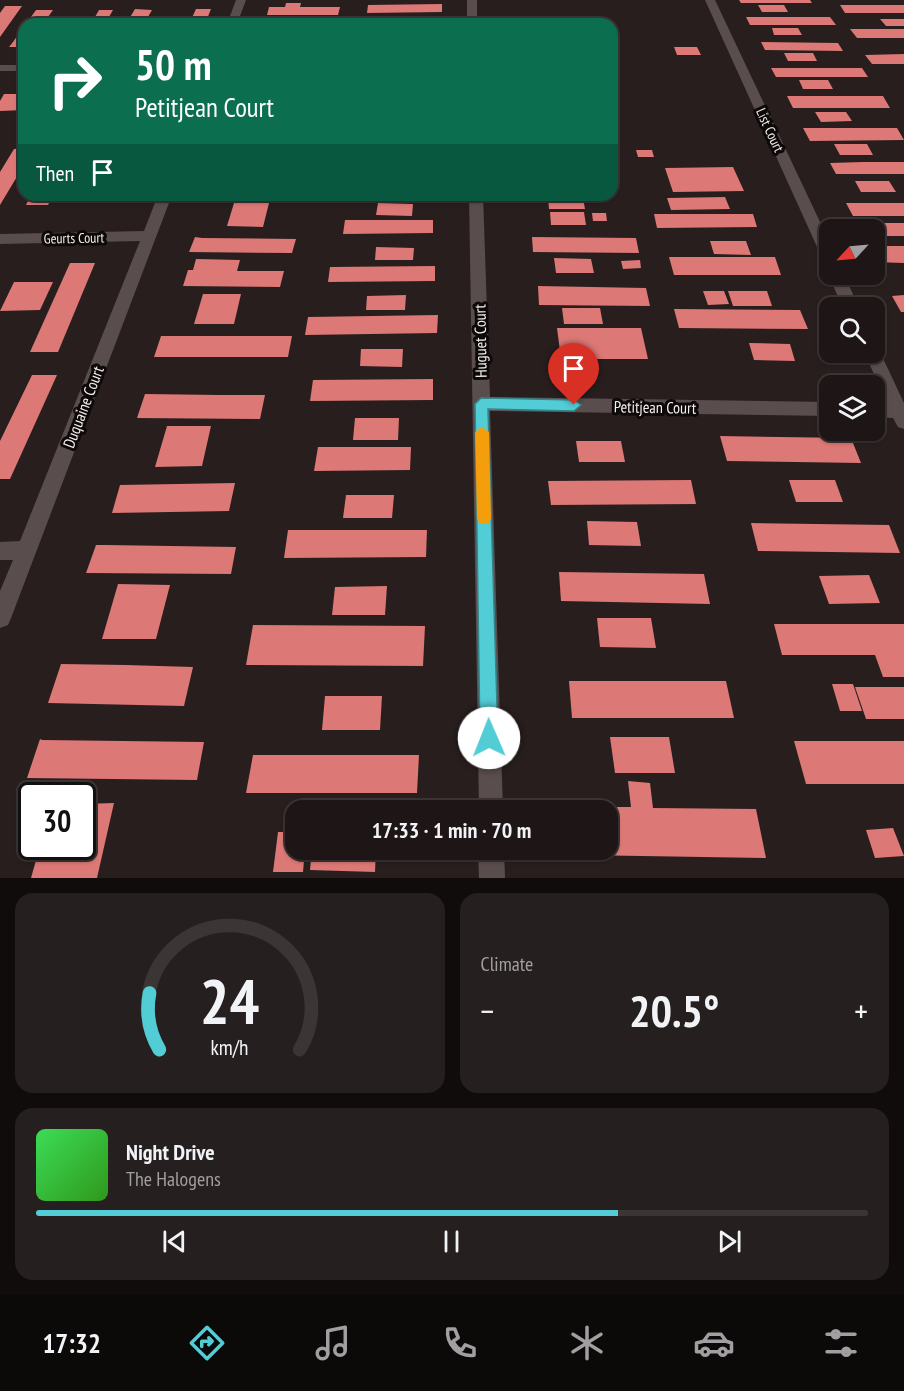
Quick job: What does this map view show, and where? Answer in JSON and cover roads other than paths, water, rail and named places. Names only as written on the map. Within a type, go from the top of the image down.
[{"type":"street","points":[[234,18],[242,0]]},
{"type":"street","points":[[472,0],[472,18]]},
{"type":"street","name":"List Court","points":[[710,0],[819,236]]},
{"type":"street","points":[[0,68],[18,68]]},
{"type":"street","name":"Duquaine Court","points":[[0,618],[163,201]]},
{"type":"street","name":"Huguet Court","points":[[476,201],[490,800]]},
{"type":"street","name":"Geurts Court","points":[[0,239],[149,236]]},
{"type":"street","points":[[877,363],[902,414]]},
{"type":"street","name":"Petitjean Court","points":[[481,404],[819,410]]},
{"type":"street","points":[[885,412],[902,414]]},
{"type":"street","points":[[0,550],[27,550]]},
{"type":"street","points":[[491,860],[492,878]]}]
